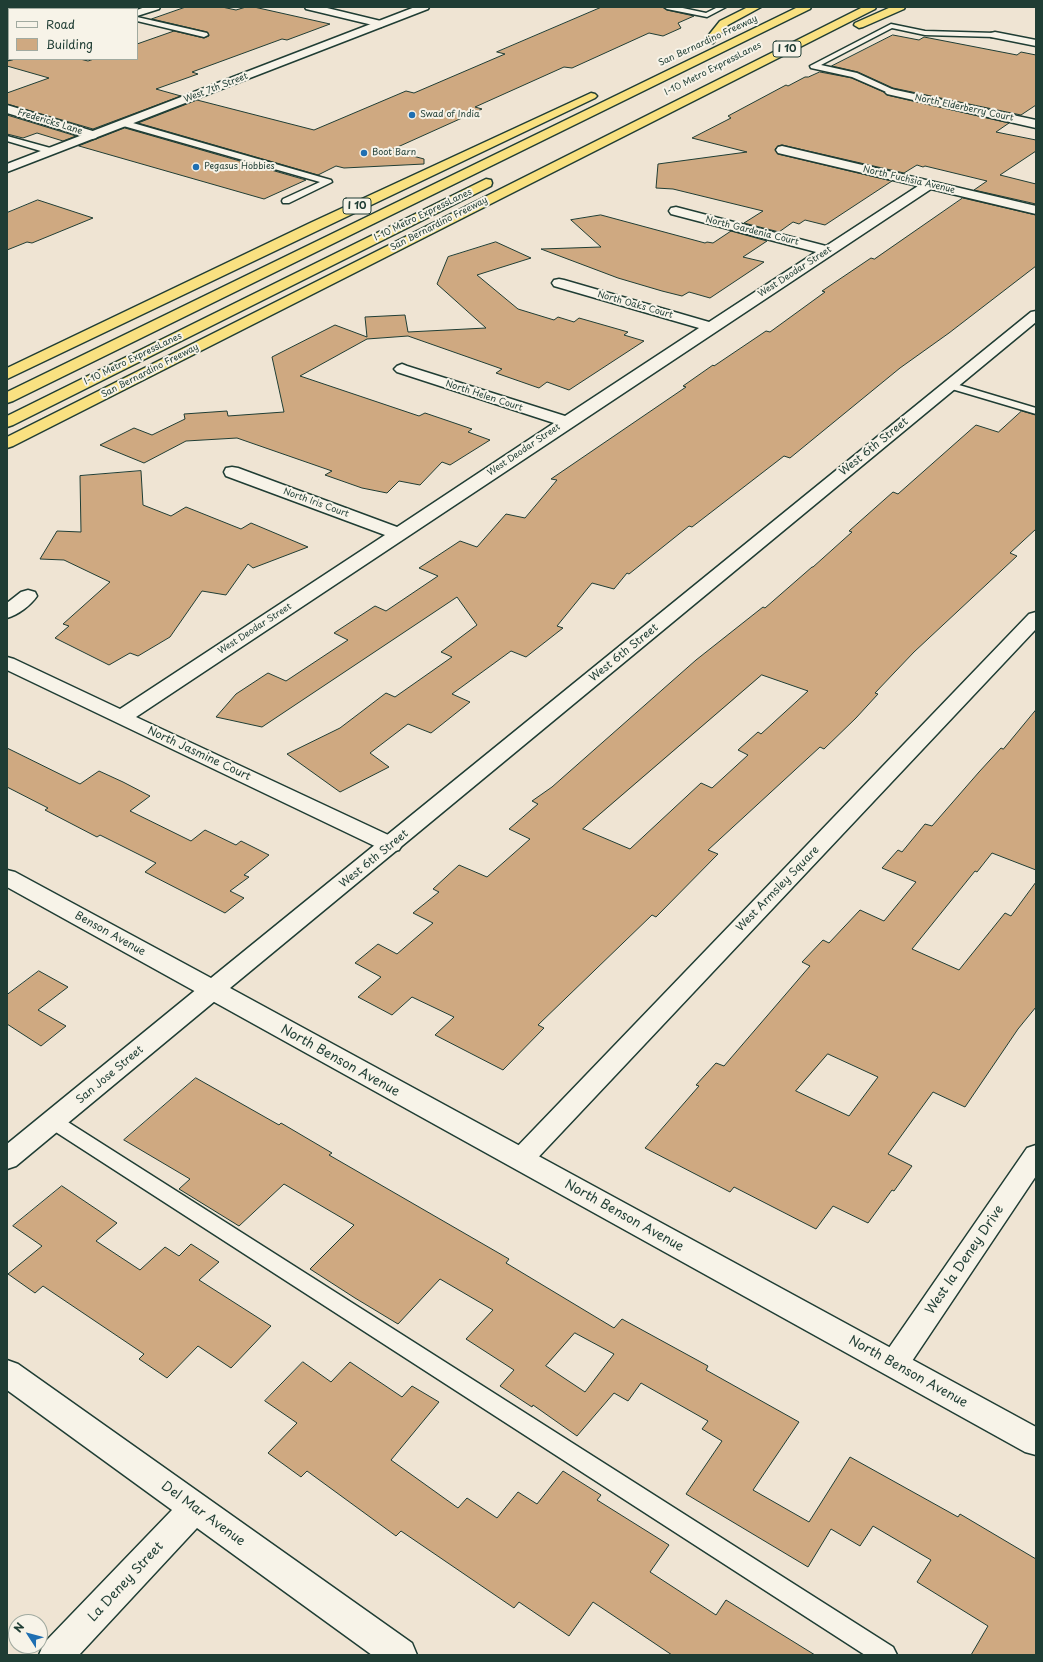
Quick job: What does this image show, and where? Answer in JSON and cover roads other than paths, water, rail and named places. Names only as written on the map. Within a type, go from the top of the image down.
[{"type":"highway","name":"I-10 Metro ExpressLanes","points":[[7,398],[806,7]]},
{"type":"highway","points":[[834,13],[854,7]]},
{"type":"highway","name":"San Bernardino Freeway","points":[[7,443],[871,7]]},
{"type":"highway","points":[[703,91],[772,69],[865,21],[900,7]]},
{"type":"highway","name":"San Bernardino Freeway","points":[[695,47],[709,41],[759,11]]},
{"type":"highway","name":"I 10","points":[[7,374],[308,229],[602,91]]},
{"type":"highway","name":"I-10 Metro ExpressLanes","points":[[7,422],[499,177]]},
{"type":"street","points":[[138,13],[155,7]]},
{"type":"street","points":[[310,7],[381,24]]},
{"type":"street","name":"West 7th Street","points":[[7,168],[424,7]]},
{"type":"street","points":[[995,36],[1036,43]]},
{"type":"street","name":"North Elderberry Court","points":[[891,92],[1036,124]]},
{"type":"street","name":"Fredericks Lane","points":[[7,109],[92,135]]},
{"type":"street","name":"North Fuchsia Avenue","points":[[782,150],[1036,210]]},
{"type":"street","name":"West Deodar Street","points":[[122,717],[566,422],[928,185]]},
{"type":"street","name":"North Gardenia Court","points":[[676,211],[829,250]]},
{"type":"street","name":"North Oaks Court","points":[[559,283],[711,327]]},
{"type":"street","name":"West 6th Street","points":[[212,990],[949,385],[1035,317]]},
{"type":"street","name":"North Helen Court","points":[[402,369],[566,422]]},
{"type":"street","name":"North Iris Court","points":[[232,472],[399,534]]},
{"type":"street","points":[[7,612],[28,596]]},
{"type":"street","name":"West Armsley Square","points":[[521,1160],[1036,618]]},
{"type":"street","name":"North Jasmine Court","points":[[7,663],[391,844]]},
{"type":"street","name":"Benson Avenue","points":[[7,877],[212,990]]},
{"type":"street","name":"North Benson Avenue","points":[[212,990],[1036,1442]]},
{"type":"street","name":"San Jose Street","points":[[7,1160],[212,990]]},
{"type":"street","name":"West la Deney Drive","points":[[894,1364],[1036,1155]]},
{"type":"street","name":"Del Mar Avenue","points":[[7,1374],[400,1655]]},
{"type":"street","name":"La Deney Street","points":[[56,1655],[195,1508]]},
{"type":"lane","points":[[667,7],[707,15],[723,7]]},
{"type":"lane","points":[[138,19],[204,35]]},
{"type":"lane","points":[[891,92],[854,75],[814,66],[891,26],[925,33],[995,36]]},
{"type":"lane","points":[[123,123],[328,182],[286,201]]},
{"type":"lane","points":[[7,138],[51,151]]},
{"type":"lane","points":[[949,385],[1036,411]]},
{"type":"lane","points":[[54,1122],[885,1655]]},
{"type":"place","name":"Swad of India","points":[[412,115]]},
{"type":"place","name":"Boot Barn","points":[[364,153]]},
{"type":"place","name":"Pegasus Hobbies","points":[[196,167]]}]
